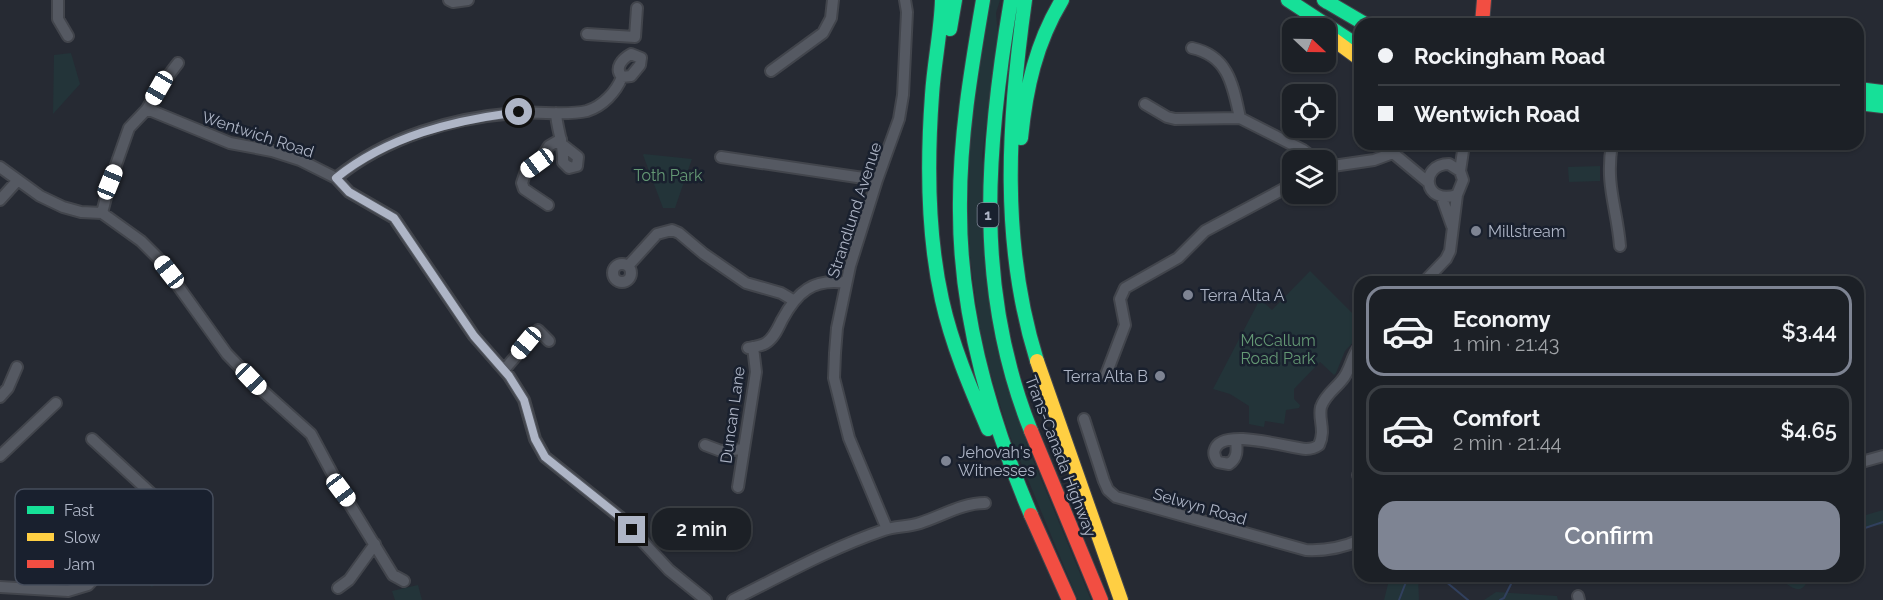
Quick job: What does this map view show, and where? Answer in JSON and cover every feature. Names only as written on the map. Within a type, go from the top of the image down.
[{"type":"main road","points":[[942,0],[942,24],[932,93],[930,161],[930,215],[935,263],[954,346],[1017,498],[1033,519]]},
{"type":"main road","points":[[930,161],[955,0]]},
{"type":"main road","name":"1","points":[[983,0],[970,73],[962,147],[960,200],[968,307],[983,381],[997,424],[1033,519],[1069,600]]},
{"type":"main road","name":"Trans-Canada Highway","points":[[1011,0],[992,121],[989,164],[988,206],[993,288],[1012,376],[1028,427],[1101,600]]},
{"type":"main road","points":[[1025,0],[1015,64],[1009,178],[1012,233],[1022,308],[1062,437],[1121,600]]},
{"type":"main road","points":[[1035,352],[1020,259],[1018,189],[1023,119],[1034,60],[1048,21],[1062,0]]},
{"type":"main road","points":[[1287,0],[1308,18]]},
{"type":"main road","points":[[1287,0],[1354,42]]},
{"type":"main road","points":[[1325,0],[1355,18]]},
{"type":"main road","points":[[1483,18],[1485,0]]},
{"type":"main road","points":[[1336,41],[1354,55]]},
{"type":"main road","points":[[1864,90],[1883,92]]},
{"type":"main road","points":[[1864,104],[1883,106]]},
{"type":"street","points":[[58,0],[58,19],[68,36]]},
{"type":"street","points":[[449,0],[453,2],[468,0]]},
{"type":"street","points":[[771,71],[823,33],[831,18],[834,0]]},
{"type":"street","name":"Strandlund Avenue","points":[[887,529],[849,438],[834,378],[837,328],[846,283],[877,180],[899,119],[903,95],[907,12],[905,0]]},
{"type":"street","points":[[634,54],[637,8]]},
{"type":"street","points":[[587,34],[635,37]]},
{"type":"street","points":[[1192,48],[1210,53],[1228,74],[1232,80],[1240,118]]},
{"type":"street","points":[[634,54],[641,58],[640,65],[631,76],[622,77],[618,68],[627,56],[634,54]]},
{"type":"street","points":[[102,213],[129,128],[147,109],[178,63]]},
{"type":"street","points":[[336,178],[353,164],[389,144],[445,126],[495,115],[519,112],[580,112],[596,107],[618,87],[622,77]]},
{"type":"street","points":[[1145,105],[1174,119],[1240,118],[1302,150]]},
{"type":"street","name":"Wentwich Road","points":[[147,109],[230,143],[272,151],[300,160],[336,178],[349,192],[394,218],[474,336],[504,370],[524,400],[535,439],[545,457],[620,517],[669,570],[706,600]]},
{"type":"street","points":[[548,204],[524,189],[523,177],[526,171],[541,159],[549,146],[562,142],[556,112]]},
{"type":"street","points":[[1449,164],[1459,150]]},
{"type":"street","points":[[1429,276],[1449,254],[1457,195],[1463,180],[1460,171],[1462,150]]},
{"type":"street","points":[[1611,150],[1610,193],[1618,225],[1620,246]]},
{"type":"street","points":[[1336,166],[1374,160],[1393,153],[1429,183]]},
{"type":"street","points":[[721,157],[877,180]]},
{"type":"street","points":[[1398,159],[1417,167],[1433,169]]},
{"type":"street","points":[[1452,226],[1442,198],[1433,192],[1429,176],[1438,165],[1449,164],[1460,171]]},
{"type":"street","points":[[0,167],[40,196],[63,207],[81,212],[102,213],[141,241],[158,258],[227,354],[263,391],[311,434],[341,490],[393,575],[404,581]]},
{"type":"street","points":[[0,200],[18,180]]},
{"type":"street","points":[[1106,375],[1125,325],[1120,299],[1125,288],[1178,258],[1205,231],[1282,190]]},
{"type":"street","points":[[1442,198],[1457,195]]},
{"type":"street","points":[[628,266],[657,234],[672,230],[746,283],[781,293],[793,300],[802,292],[831,281],[846,283]]},
{"type":"street","name":"Duncan Lane","points":[[738,487],[756,372],[750,347],[764,345],[771,339],[793,300]]},
{"type":"street","points":[[504,370],[538,330],[549,341]]},
{"type":"street","points":[[1236,440],[1264,441],[1308,449],[1319,445],[1323,437],[1320,409],[1325,398],[1344,379],[1354,356]]},
{"type":"street","points":[[0,397],[8,388],[17,367]]},
{"type":"street","points":[[0,456],[56,403]]},
{"type":"street","name":"Selwyn Road","points":[[1084,419],[1104,482],[1108,490],[1116,497],[1306,550],[1339,548],[1354,542]]},
{"type":"street","points":[[92,439],[146,489]]},
{"type":"street","points":[[705,445],[721,451],[743,449]]},
{"type":"street","points":[[1864,461],[1883,456]]},
{"type":"street","points":[[733,600],[815,558],[887,529],[917,524],[972,503],[985,503]]},
{"type":"street","points":[[339,588],[349,580],[375,544]]},
{"type":"street","points":[[0,587],[68,591],[88,585]]},
{"type":"green space","points":[[989,0],[1000,0],[996,13],[998,35],[982,157],[1027,445],[1091,600],[1078,600],[1009,434],[989,369],[979,326],[967,233],[970,130]]},
{"type":"green space","points":[[71,53],[80,84],[53,114],[54,55]]},
{"type":"green space","name":"Toth Park","points":[[644,154],[692,159],[675,208],[663,208]]},
{"type":"green space","points":[[1600,166],[1600,181],[1569,182],[1568,167]]},
{"type":"green space","name":"McCallum Road Park","points":[[1310,271],[1354,315],[1354,341],[1345,351],[1334,375],[1320,362],[1294,389],[1294,399],[1300,405],[1299,408],[1286,410],[1284,424],[1265,421],[1264,427],[1249,424],[1249,406],[1230,394],[1213,389],[1260,299],[1272,310]]},
{"type":"green space","points":[[1883,510],[1883,525],[1868,526],[1864,530],[1864,516]]},
{"type":"green space","points":[[1389,582],[1418,582],[1419,600],[1384,600]]},
{"type":"green space","points":[[1784,582],[1807,582],[1799,589]]},
{"type":"green space","points":[[418,585],[422,600],[395,600],[392,591]]},
{"type":"green space","points":[[1496,592],[1557,596],[1558,600],[1484,600]]},
{"type":"waterway","points":[[1864,529],[1883,522]]},
{"type":"waterway","points":[[1399,600],[1406,582]]},
{"type":"waterway","points":[[1446,582],[1468,600]]},
{"type":"waterway","points":[[1500,600],[1504,598],[1512,582]]},
{"type":"traffic: fast","points":[[942,0],[929,146],[933,249],[942,300],[956,350],[988,429]]},
{"type":"traffic: fast","points":[[950,29],[955,0]]},
{"type":"traffic: fast","points":[[983,0],[970,79],[961,158],[961,251],[965,290],[980,367],[1003,442],[1031,515]]},
{"type":"traffic: fast","points":[[1011,0],[996,109],[991,164],[990,217],[993,271],[1000,324],[1013,378],[1031,431]]},
{"type":"traffic: fast","points":[[1025,0],[1014,91],[1012,227],[1025,317],[1037,361]]},
{"type":"traffic: fast","points":[[1021,138],[1029,84],[1039,49],[1062,0]]},
{"type":"traffic: fast","points":[[1288,0],[1354,43]]},
{"type":"traffic: fast","points":[[1324,0],[1355,18]]},
{"type":"traffic: fast","points":[[1864,90],[1883,92]]},
{"type":"traffic: fast","points":[[1864,104],[1883,106]]},
{"type":"traffic: slow","points":[[1336,41],[1354,55]]},
{"type":"traffic: slow","points":[[1037,361],[1121,600]]},
{"type":"traffic: jam","points":[[1482,18],[1484,0]]},
{"type":"traffic: jam","points":[[1031,431],[1101,600]]},
{"type":"traffic: jam","points":[[1031,515],[1069,600]]},
{"type":"place","name":"Millstream","points":[[1476,231]]},
{"type":"place","name":"Terra Alta A","points":[[1188,295]]},
{"type":"place","name":"Terra Alta B","points":[[1160,376]]},
{"type":"place","name":"Jehovah's Witnesses","points":[[946,461]]},
{"type":"route","points":[[519,112],[469,120],[413,135],[369,154],[336,178],[349,192],[394,218],[474,336],[509,376],[524,400],[535,439],[545,457],[620,517],[632,530]]}]
